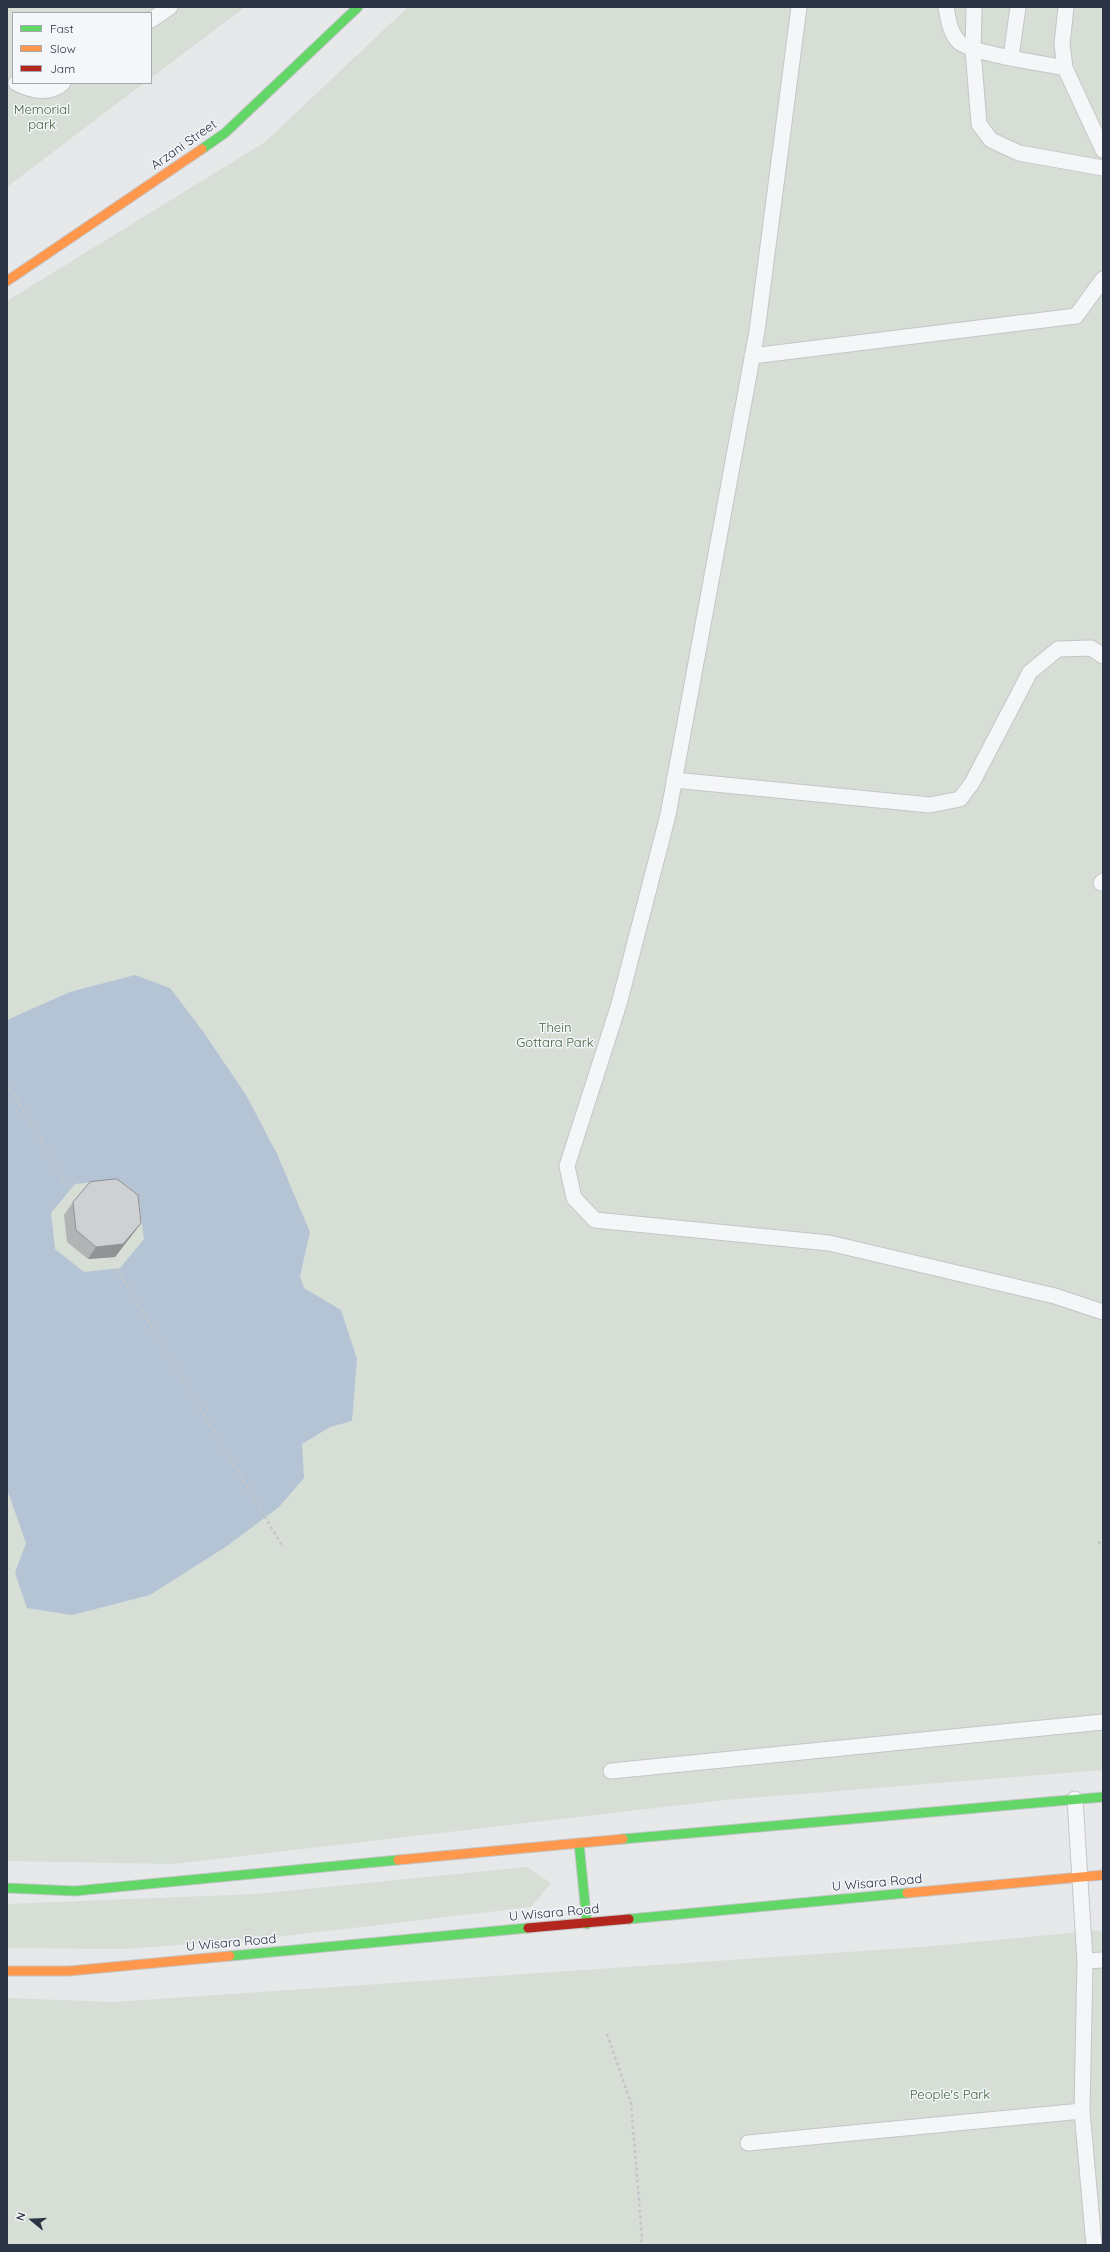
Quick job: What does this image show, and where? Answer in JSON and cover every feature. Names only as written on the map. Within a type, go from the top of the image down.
[{"type":"main road","name":"Arzani Street","points":[[7,281],[224,133],[358,7]]},
{"type":"main road","points":[[7,1888],[75,1891],[579,1843],[1103,1797]]},
{"type":"main road","points":[[579,1843],[587,1924]]},
{"type":"main road","name":"U Wisara Road","points":[[7,1971],[69,1971],[1103,1875]]},
{"type":"lane","points":[[152,19],[170,7]]},
{"type":"lane","points":[[799,7],[752,356],[668,815],[619,1004],[567,1166],[574,1198],[595,1220],[829,1243],[1055,1296],[1103,1312]]},
{"type":"lane","points":[[946,7],[950,28],[959,42],[973,50],[1065,68]]},
{"type":"lane","points":[[974,7],[973,50],[979,124],[991,140],[1019,152],[1103,168]]},
{"type":"lane","points":[[1011,57],[1018,7]]},
{"type":"lane","points":[[1066,7],[1062,44],[1065,68],[1103,150]]},
{"type":"lane","points":[[19,84],[38,91],[56,89],[62,84]]},
{"type":"lane","points":[[752,356],[1076,316],[1103,280]]},
{"type":"lane","points":[[674,780],[930,805],[960,799],[972,783],[1030,672],[1058,649],[1091,648],[1103,656]]},
{"type":"lane","points":[[611,1771],[1103,1722]]},
{"type":"lane","points":[[1075,1799],[1085,1961],[1082,2111],[1094,2245]]},
{"type":"lane","points":[[1085,1961],[1103,1960]]},
{"type":"lane","points":[[748,2143],[1082,2111]]},
{"type":"path","points":[[7,1084],[70,1190]]},
{"type":"path","points":[[117,1269],[283,1547]]},
{"type":"path","points":[[1098,1543],[1103,1541]]},
{"type":"path","points":[[607,2034],[631,2103],[642,2238],[640,2245]]},
{"type":"green space","name":"Memorial park","points":[[7,7],[245,7],[152,77],[152,12],[12,12],[12,84],[143,84],[7,187]]},
{"type":"green space","name":"Thein Gottara Park","points":[[408,7],[1103,7],[1103,1770],[724,1800],[173,1864],[7,1861],[7,301],[265,142]]},
{"type":"green space","points":[[527,1867],[551,1883],[531,1907],[259,1939],[124,1949],[7,1948],[7,1904],[256,1894]]},
{"type":"green space","name":"People's Park","points":[[1103,1930],[1103,2245],[7,2245],[7,1998],[114,2002],[921,1947]]},
{"type":"water","points":[[135,975],[170,988],[202,1030],[246,1095],[277,1154],[310,1232],[300,1276],[304,1288],[341,1310],[357,1359],[352,1421],[330,1427],[302,1444],[304,1478],[279,1507],[227,1546],[150,1595],[72,1615],[27,1608],[15,1573],[26,1543],[7,1489],[7,1020],[70,992]],"holes":[[[111,1180],[139,1203],[144,1239],[120,1268],[84,1272],[55,1249],[51,1213],[75,1184]]]},
{"type":"building","points":[[117,1179],[138,1195],[141,1223],[123,1244],[96,1247],[76,1230],[73,1202],[90,1182]]},
{"type":"traffic: fast","points":[[202,149],[225,133],[358,7]]},
{"type":"traffic: fast","points":[[623,1839],[1103,1797]]},
{"type":"traffic: fast","points":[[579,1843],[587,1924]]},
{"type":"traffic: fast","points":[[7,1888],[75,1891],[398,1860]]},
{"type":"traffic: fast","points":[[629,1919],[907,1893]]},
{"type":"traffic: fast","points":[[230,1956],[528,1928]]},
{"type":"traffic: slow","points":[[7,281],[202,149]]},
{"type":"traffic: slow","points":[[398,1860],[623,1839]]},
{"type":"traffic: slow","points":[[907,1893],[1103,1875]]},
{"type":"traffic: slow","points":[[7,1971],[69,1971],[230,1956]]},
{"type":"traffic: jam","points":[[528,1928],[629,1919]]}]
